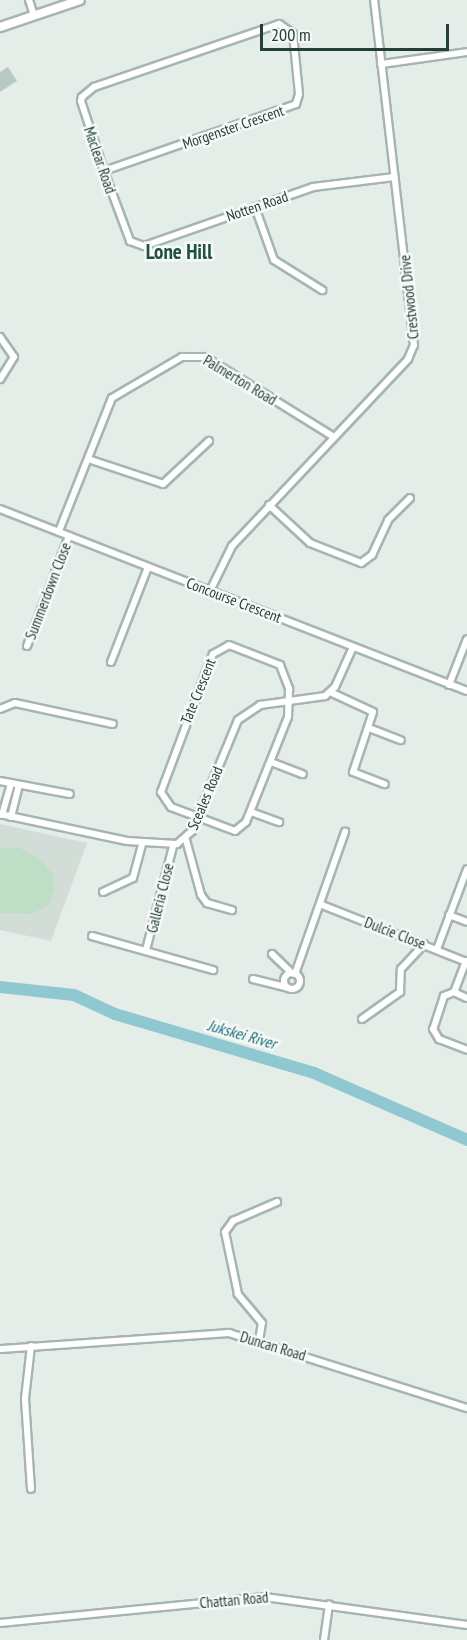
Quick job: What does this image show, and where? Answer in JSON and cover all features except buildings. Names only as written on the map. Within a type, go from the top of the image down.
[{"type":"street","points":[[29,0],[34,15]]},
{"type":"street","points":[[0,27],[80,0]]},
{"type":"street","name":"Crestwood Drive","points":[[210,591],[227,552],[408,359],[414,345],[374,0]]},
{"type":"street","name":"Morgenster Crescent","points":[[94,87],[274,24],[293,34],[299,94],[296,104],[104,171]]},
{"type":"street","points":[[381,64],[467,52]]},
{"type":"street","name":"Maclear Road","points":[[94,87],[81,101],[127,237]]},
{"type":"street","name":"Notten Road","points":[[127,237],[134,245],[144,246],[313,188],[394,177]]},
{"type":"street","points":[[255,207],[274,260],[322,290]]},
{"type":"street","points":[[0,337],[14,357],[0,379]]},
{"type":"street","name":"Palmerton Road","points":[[59,531],[117,392],[190,356],[205,357],[334,437]]},
{"type":"street","points":[[88,459],[163,484],[209,441]]},
{"type":"street","points":[[269,506],[310,543],[361,562],[372,555],[388,520],[410,498]]},
{"type":"street","name":"Concourse Crescent","points":[[0,508],[467,691]]},
{"type":"street","name":"Summerdown Close","points":[[27,646],[69,536]]},
{"type":"street","points":[[111,662],[148,567]]},
{"type":"street","points":[[449,684],[467,639]]},
{"type":"street","name":"Tate Crescent","points":[[196,818],[166,804],[162,788],[216,649],[229,645],[280,665],[287,675],[288,702]]},
{"type":"street","points":[[353,647],[330,692],[371,711],[369,728],[353,772],[385,784]]},
{"type":"street","name":"Sceales Road","points":[[1,815],[142,844],[173,846],[186,840],[238,720],[254,707],[330,692]]},
{"type":"street","points":[[196,818],[235,831],[251,812],[288,717],[288,702]]},
{"type":"street","points":[[0,709],[15,703],[113,724]]},
{"type":"street","points":[[369,728],[400,740]]},
{"type":"street","points":[[271,762],[303,774]]},
{"type":"street","points":[[0,781],[70,794]]},
{"type":"street","points":[[1,815],[15,784]]},
{"type":"street","points":[[11,817],[15,784]]},
{"type":"street","points":[[251,812],[279,822]]},
{"type":"street","points":[[286,987],[285,976],[293,973],[322,905],[345,832]]},
{"type":"street","points":[[186,840],[201,895],[207,903],[232,910]]},
{"type":"street","name":"Galleria Close","points":[[103,892],[130,882],[138,870],[142,844]]},
{"type":"street","name":"Galleria Close","points":[[146,950],[173,846]]},
{"type":"street","points":[[437,949],[467,869]]},
{"type":"street","name":"Dulcie Close","points":[[322,905],[466,962]]},
{"type":"street","points":[[449,915],[467,922]]},
{"type":"street","name":"Galleria Close","points":[[92,936],[213,970]]},
{"type":"street","points":[[362,1019],[400,992],[401,969],[424,944]]},
{"type":"street","points":[[253,980],[286,987],[298,986],[293,973],[272,954]]},
{"type":"street","points":[[466,962],[454,992],[444,996],[434,1032],[467,1050]]},
{"type":"street","points":[[454,992],[467,998]]},
{"type":"street","points":[[260,1341],[262,1323],[238,1294],[225,1232],[233,1221],[277,1202]]},
{"type":"street","name":"Duncan Road","points":[[0,1348],[229,1333],[467,1408]]},
{"type":"street","points":[[31,1346],[26,1399],[31,1489]]},
{"type":"street","name":"Chattan Road","points":[[0,1623],[265,1597],[329,1604],[467,1625]]},
{"type":"street","points":[[324,1640],[329,1604]]},
{"type":"shaded area","points":[[0,824],[87,843],[51,941],[0,930]]},
{"type":"green space","points":[[18,847],[41,859],[53,875],[55,889],[49,905],[32,914],[0,913],[0,849]]},
{"type":"waterway","name":"Jukskei River","points":[[0,987],[74,995],[115,1014],[314,1073],[467,1140]]},
{"type":"district","name":"Lone Hill","points":[[179,252]]}]
